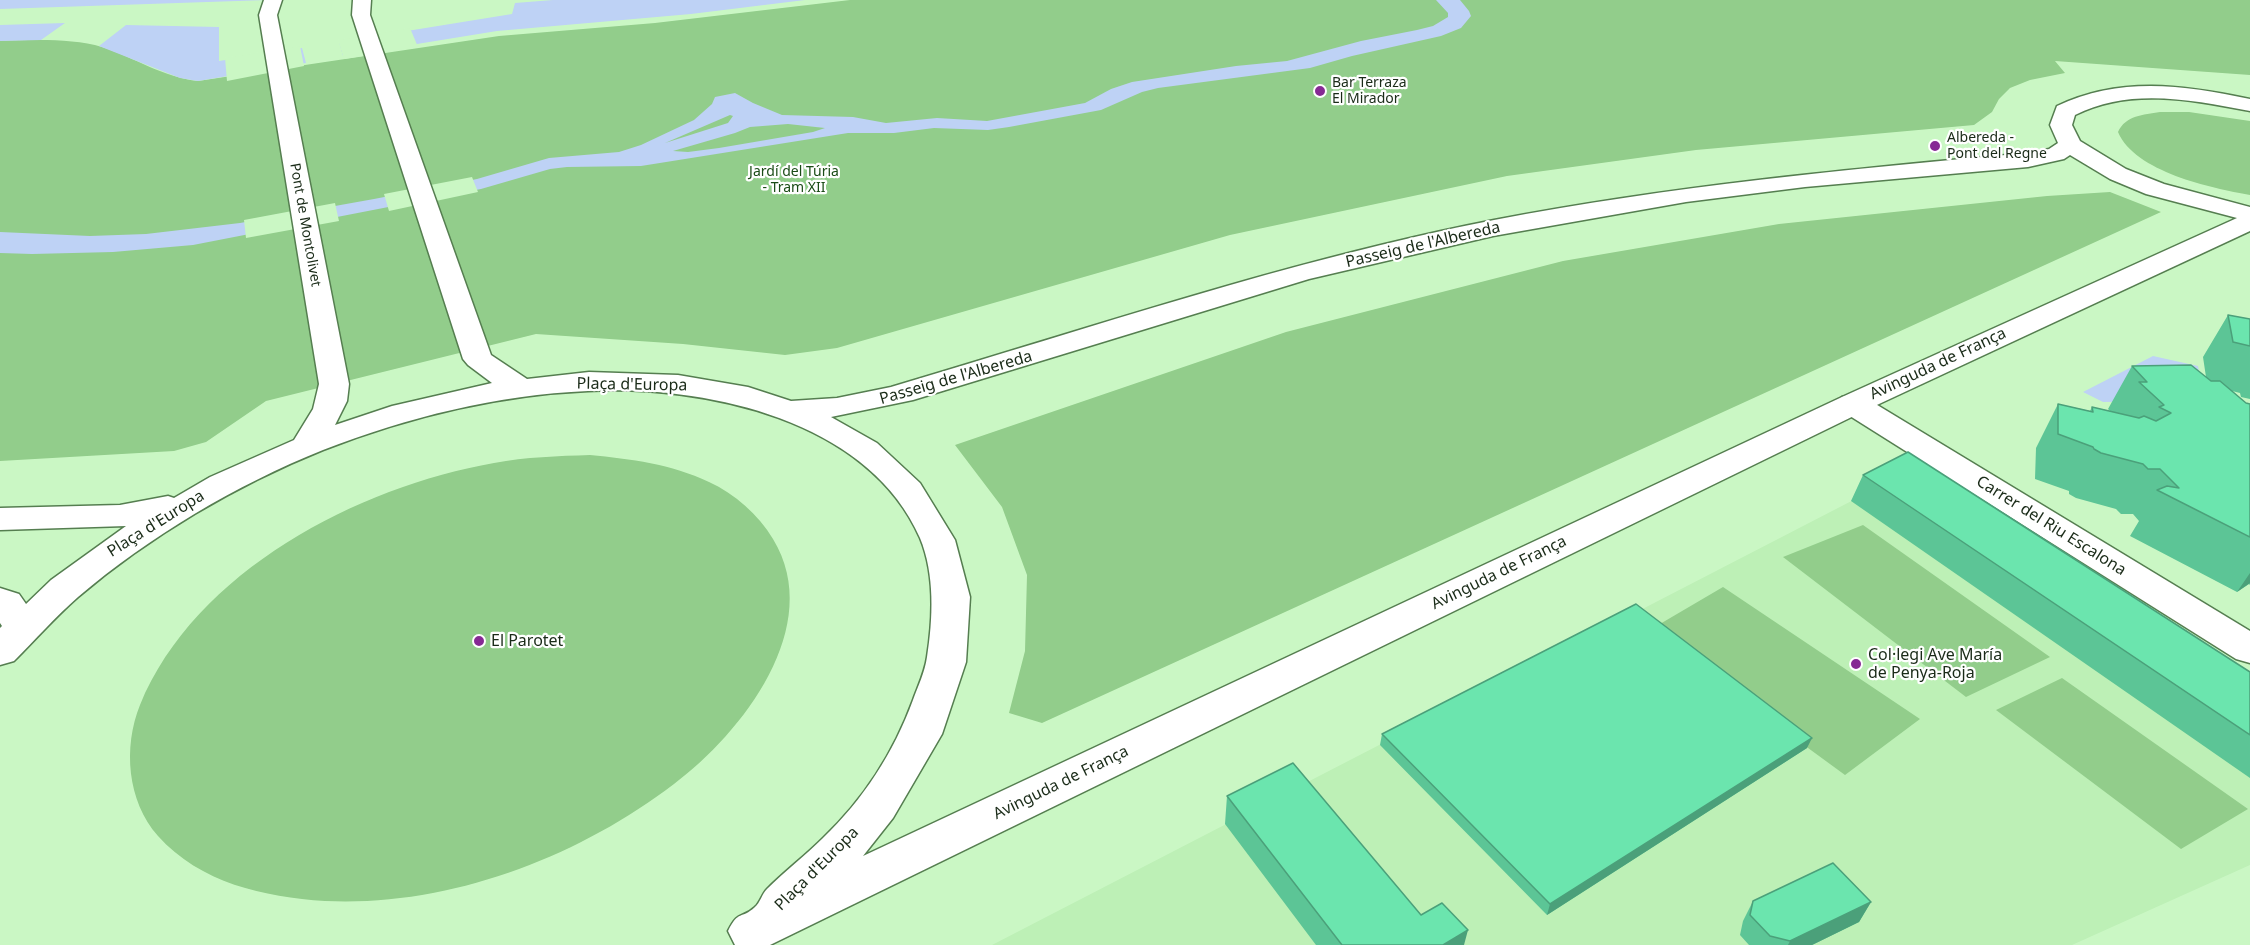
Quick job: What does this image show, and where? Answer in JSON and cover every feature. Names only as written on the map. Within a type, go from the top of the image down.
[{"type":"main road","name":"Pont de Montolivet","points":[[273,0],[268,15],[334,384],[334,395],[323,420],[306,445]]},
{"type":"main road","points":[[362,0],[361,15],[477,359],[520,388]]},
{"type":"main road","points":[[2247,104],[2193,96],[2150,93],[2111,94],[2083,100],[2065,111],[2061,125],[2070,145],[2118,174],[2155,189],[2250,214]]},
{"type":"main road","name":"Passeig de l'Albereda","points":[[789,408],[817,409],[861,405],[1012,363],[1301,273],[1494,228],[1597,209],[1733,189],[1805,180],[2028,160],[2056,154],[2070,145]]},
{"type":"main road","name":"Avinguda de França","points":[[743,938],[1853,404],[2250,222]]},
{"type":"main road","name":"Plaça d'Europa","points":[[7,627],[106,555],[193,499],[306,445],[410,410],[520,388],[599,381],[677,384],[728,391],[789,408],[832,427],[856,441],[891,469],[922,508],[941,546],[951,585],[951,626],[946,666],[921,735],[873,813],[832,860],[743,938]]},
{"type":"main road","name":"Carrer del Riu Escalona","points":[[1853,404],[2250,649]]},
{"type":"main road","points":[[0,519],[120,516],[156,510],[193,499]]},
{"type":"shaded area","name":"Col·legi Ave María de Penya-Roja","points":[[1896,478],[2250,714],[2250,865],[2072,945],[992,945]]},
{"type":"green space","name":"Jardí del Túria - Tram XII","points":[[850,0],[2250,0],[2250,75],[2055,61],[2065,73],[2030,80],[2010,88],[1999,99],[1992,112],[1974,125],[1696,150],[1507,176],[1230,235],[837,348],[785,355],[683,344],[536,334],[266,401],[206,442],[174,451],[0,461],[0,41],[51,40],[90,44],[114,51],[173,76],[198,81],[499,36],[655,23]]},
{"type":"green space","points":[[2160,112],[2189,112],[2250,121],[2250,195],[2215,188],[2176,176],[2140,158],[2127,146],[2118,132],[2121,126],[2141,115]]},
{"type":"green space","points":[[2110,192],[2161,212],[1042,723],[1009,713],[1025,651],[1027,575],[1002,507],[955,445],[1286,332],[1563,261],[1779,224],[2047,196]]},
{"type":"green space","points":[[590,455],[665,467],[695,476],[719,487],[737,499],[760,521],[773,539],[787,572],[789,607],[783,641],[769,675],[749,707],[726,736],[700,762],[636,811],[553,855],[464,886],[418,896],[371,901],[325,901],[256,891],[234,885],[193,865],[158,836],[140,807],[131,773],[131,738],[140,705],[165,657],[199,614],[240,576],[287,543],[337,515],[389,492],[442,475],[494,463],[554,456]]},
{"type":"green space","points":[[1863,525],[2050,657],[1966,697],[1783,557]]},
{"type":"green space","points":[[1723,587],[1920,719],[1845,775],[1648,631]]},
{"type":"green space","points":[[2062,678],[2248,809],[2181,849],[1996,710]]},
{"type":"water","points":[[0,0],[267,0],[0,9]]},
{"type":"water","points":[[553,0],[805,0],[691,14],[497,31],[343,56],[339,42],[512,14],[515,3]]},
{"type":"water","points":[[1436,0],[1460,0],[1471,16],[1461,28],[1441,36],[1310,68],[1158,88],[1142,92],[1101,110],[1009,127],[988,130],[934,128],[894,133],[848,133],[641,166],[550,169],[481,189],[193,245],[113,252],[0,253],[0,232],[90,236],[146,234],[240,223],[477,179],[549,158],[619,152],[641,145],[694,120],[712,104],[715,97],[735,93],[782,115],[853,117],[886,123],[937,118],[987,121],[1085,103],[1111,89],[1132,82],[1236,66],[1287,61],[1361,41],[1433,26],[1448,17],[1448,13]],"holes":[[[730,115],[733,116],[728,123],[665,143]],[[788,124],[825,128],[719,148],[688,152],[673,151],[750,127]]]},
{"type":"water","points":[[65,23],[41,40],[0,41],[0,25]]},
{"type":"water","points":[[126,25],[219,27],[219,61],[302,48],[306,63],[198,81],[180,78],[99,46]]},
{"type":"water","points":[[2153,356],[2198,366],[2201,383],[2173,401],[2103,402],[2083,392]]},
{"type":"pier","points":[[410,28],[418,47],[344,59],[338,40]]},
{"type":"pier","points":[[300,46],[304,66],[227,81],[225,58]]},
{"type":"pier","points":[[472,177],[478,192],[389,211],[384,194]]},
{"type":"pier","points":[[335,203],[339,221],[246,238],[244,220]]},
{"type":"building","points":[[2228,315],[2250,319],[2250,346],[2233,342]]},
{"type":"building","points":[[2191,365],[2211,381],[2220,381],[2250,404],[2250,537],[2157,490],[2167,486],[2179,488],[2160,469],[2148,469],[2143,464],[2101,453],[2093,447],[2058,434],[2058,404],[2093,412],[2092,407],[2139,418],[2144,416],[2156,421],[2171,413],[2159,407],[2164,405],[2139,382],[2147,382],[2132,366]]},
{"type":"building","points":[[1908,452],[2250,672],[2250,735],[1863,475]]},
{"type":"building","points":[[1636,604],[1812,738],[1550,904],[1382,734]]},
{"type":"building","points":[[1293,763],[1421,915],[1442,903],[1468,930],[1443,945],[1342,945],[1227,796]]},
{"type":"building","points":[[1833,863],[1871,902],[1790,941],[1770,936],[1750,915],[1753,901]]},
{"type":"place","name":"Bar Terraza El Mirador","points":[[1320,91]]},
{"type":"place","name":"Albereda - Pont del Regne","points":[[1935,146]]},
{"type":"place","name":"El Parotet","points":[[479,641]]},
{"type":"place","name":"Col·legi Ave María de Penya-Roja","points":[[1856,664]]}]
